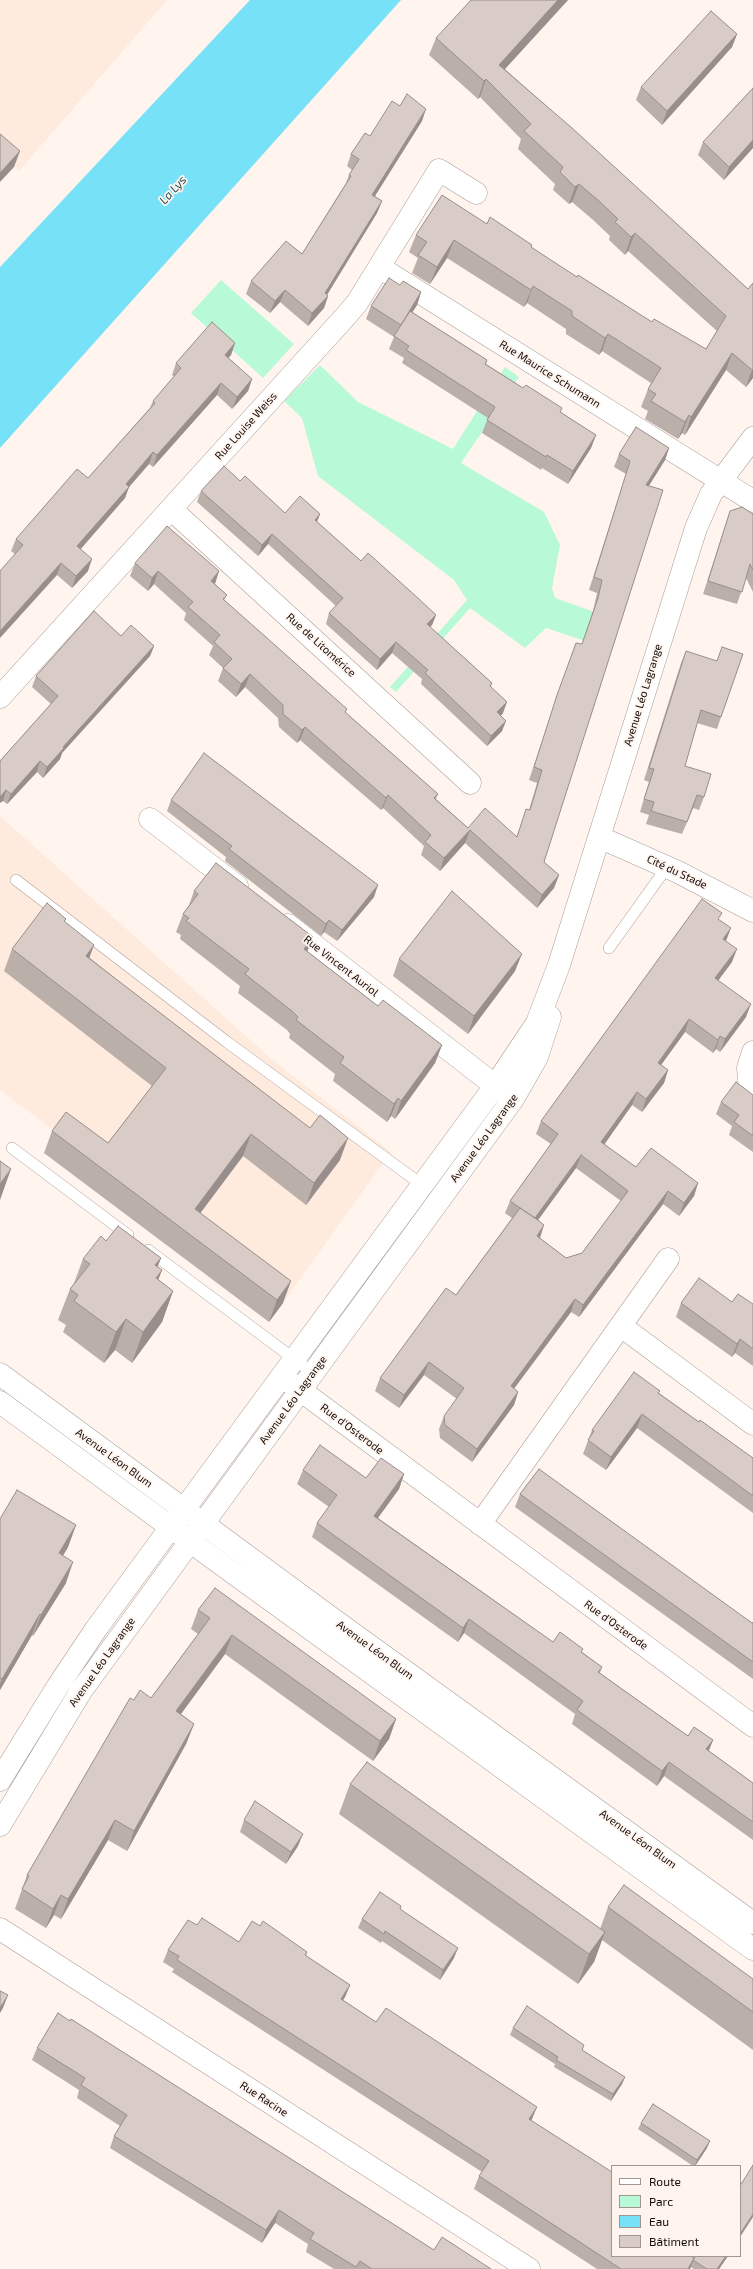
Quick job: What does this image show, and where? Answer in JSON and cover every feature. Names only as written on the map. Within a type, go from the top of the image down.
[{"type":"street","name":"Rue Louise Weiss","points":[[0,697],[345,317],[379,267],[439,170],[476,193]]},
{"type":"street","name":"Rue Maurice Schumann","points":[[379,267],[753,501]]},
{"type":"street","name":"Avenue Léo Lagrange","points":[[0,1780],[58,1686],[177,1518],[495,1086],[536,1023],[559,965],[696,528],[707,502],[720,481],[753,438]]},
{"type":"street","name":"Rue de Litomérice","points":[[171,508],[470,782]]},
{"type":"street","points":[[150,819],[253,899]]},
{"type":"street","name":"Cité du Stade","points":[[599,836],[667,867],[753,911]]},
{"type":"street","name":"Rue Vincent Auriol","points":[[272,913],[513,1099]]},
{"type":"street","name":"Avenue Léo Lagrange","points":[[0,1825],[81,1691],[513,1099],[529,1073],[544,1037],[559,965]]},
{"type":"street","points":[[753,1052],[748,1068],[749,1080],[753,1086]]},
{"type":"street","points":[[480,1524],[668,1259]]},
{"type":"street","points":[[621,1326],[753,1424]]},
{"type":"street","name":"Avenue Léon Blum","points":[[0,1374],[196,1532],[753,1923]]},
{"type":"street","name":"Rue d'Osterode","points":[[282,1377],[306,1382],[480,1524],[753,1726]]},
{"type":"street","name":"Avenue Léon Blum","points":[[0,1402],[177,1518]]},
{"type":"street","name":"Avenue Léon Blum","points":[[196,1532],[236,1575],[753,1949]]},
{"type":"street","name":"Rue Racine","points":[[0,1929],[529,2269]]},
{"type":"lane","points":[[609,948],[667,867]]},
{"type":"lane","points":[[16,880],[210,1029],[440,1198]]},
{"type":"lane","points":[[12,1148],[294,1360],[306,1382]]},
{"type":"shaded area","points":[[0,0],[167,0],[19,171],[0,154]]},
{"type":"shaded area","points":[[0,816],[275,1062],[391,1152],[283,1303],[0,1090]]},
{"type":"green space","points":[[221,280],[294,344],[263,378],[191,313]]},
{"type":"green space","points":[[320,365],[358,402],[453,449],[505,367],[519,377],[461,463],[544,512],[560,545],[552,588],[555,598],[620,621],[612,650],[546,628],[525,648],[470,608],[396,692],[390,687],[467,600],[454,580],[318,476],[302,418],[284,401]]},
{"type":"water","name":"La Lys","points":[[250,0],[401,0],[0,448],[0,267]]},
{"type":"building","points":[[471,0],[558,0],[499,65],[572,128],[748,289],[753,283],[753,369],[752,370],[732,353],[691,417],[689,415],[685,422],[651,401],[656,394],[648,389],[661,368],[608,334],[605,338],[572,316],[572,311],[533,286],[531,290],[454,240],[437,267],[418,255],[427,242],[416,235],[442,195],[487,224],[490,217],[532,245],[531,247],[577,277],[578,275],[652,322],[654,319],[706,349],[726,316],[635,233],[631,237],[615,222],[618,219],[599,201],[579,184],[575,187],[560,172],[563,167],[524,131],[531,124],[486,79],[484,81],[436,38]]},
{"type":"building","points":[[711,11],[737,34],[667,111],[641,87]]},
{"type":"building","points":[[753,88],[753,140],[729,167],[703,142]]},
{"type":"building","points":[[407,94],[426,109],[372,195],[382,201],[325,293],[328,296],[312,313],[285,290],[275,301],[251,281],[286,241],[302,254],[351,176],[349,175],[359,159],[351,154],[365,133],[370,136],[392,101],[400,106]]},
{"type":"building","points":[[0,134],[20,151],[0,173]]},
{"type":"building","points":[[389,278],[400,285],[403,281],[421,292],[401,325],[371,306]]},
{"type":"building","points":[[410,311],[487,360],[485,364],[523,388],[526,385],[562,408],[560,412],[596,435],[573,471],[547,455],[546,457],[487,420],[495,407],[406,350],[409,346],[394,336]]},
{"type":"building","points":[[212,322],[235,343],[225,355],[252,379],[237,397],[221,383],[157,455],[153,452],[126,484],[129,487],[77,546],[92,559],[76,576],[61,563],[0,631],[0,571],[23,545],[16,539],[77,469],[88,478],[155,403],[153,401],[181,368],[176,363]]},
{"type":"building","points":[[636,427],[669,448],[646,485],[663,490],[544,862],[559,875],[542,895],[470,830],[444,858],[425,842],[431,835],[388,795],[386,798],[305,727],[302,730],[283,714],[283,705],[250,674],[241,684],[223,668],[232,659],[214,642],[220,635],[188,607],[193,602],[158,571],[152,578],[135,563],[167,526],[219,571],[211,581],[227,595],[223,599],[347,709],[345,712],[438,794],[434,798],[468,828],[485,808],[517,837],[526,809],[530,810],[542,770],[534,767],[557,695],[576,643],[582,644],[598,598],[602,580],[594,577],[630,461],[619,454]]},
{"type":"building","points":[[224,466],[240,481],[245,476],[285,513],[300,496],[320,514],[315,520],[361,561],[368,553],[419,599],[436,615],[427,624],[492,683],[490,686],[507,702],[497,712],[506,721],[491,736],[425,673],[428,670],[396,642],[380,659],[329,613],[343,598],[272,534],[262,545],[201,491]]},
{"type":"building","points":[[742,507],[753,514],[753,570],[750,564],[742,592],[708,581],[730,511]]},
{"type":"building","points":[[94,611],[121,636],[131,625],[154,646],[63,747],[64,748],[47,767],[40,761],[11,794],[6,790],[0,797],[0,761],[58,696],[36,676]]},
{"type":"building","points":[[722,647],[743,654],[721,717],[701,710],[685,766],[711,774],[704,797],[697,795],[687,822],[651,811],[654,802],[644,799],[654,769],[649,768],[686,651],[717,661]]},
{"type":"building","points":[[204,753],[378,885],[342,930],[329,920],[326,924],[229,849],[232,846],[171,800]]},
{"type":"building","points":[[216,863],[313,937],[304,949],[378,1006],[383,1000],[442,1045],[401,1101],[398,1098],[394,1104],[340,1063],[344,1057],[296,1020],[298,1017],[293,1012],[245,974],[249,969],[186,921],[189,918],[183,914],[198,894],[194,891]]},
{"type":"building","points":[[452,891],[522,954],[474,1016],[399,959]]},
{"type":"building","points":[[702,899],[722,913],[718,919],[731,928],[723,939],[737,949],[715,978],[751,1004],[725,1039],[720,1036],[718,1040],[689,1019],[658,1063],[668,1070],[646,1099],[637,1092],[601,1142],[636,1167],[651,1148],[698,1183],[684,1203],[668,1191],[583,1305],[575,1299],[511,1386],[518,1392],[477,1449],[445,1425],[444,1416],[464,1388],[429,1362],[404,1395],[380,1378],[446,1288],[456,1295],[520,1208],[535,1218],[510,1201],[558,1134],[541,1121]],"holes":[[[581,1155],[628,1191],[582,1253],[566,1258],[537,1236],[544,1225],[535,1218]]]},
{"type":"building","points":[[47,903],[66,919],[64,921],[94,945],[86,956],[310,1128],[320,1115],[348,1138],[314,1183],[251,1134],[195,1209],[291,1281],[277,1300],[52,1131],[66,1112],[108,1143],[166,1068],[12,949]]},
{"type":"building","points":[[736,1082],[753,1095],[753,1136],[734,1122],[739,1115],[721,1102]]},
{"type":"building","points":[[0,1161],[11,1169],[0,1184]]},
{"type":"building","points":[[118,1226],[161,1258],[155,1265],[162,1270],[156,1278],[173,1291],[143,1332],[126,1319],[116,1332],[74,1301],[78,1295],[70,1289],[90,1264],[83,1259],[101,1236],[106,1241]]},
{"type":"building","points":[[699,1278],[732,1302],[738,1294],[753,1304],[753,1349],[740,1339],[737,1344],[681,1303]]},
{"type":"building","points":[[634,1372],[660,1391],[658,1393],[699,1422],[700,1420],[753,1458],[753,1496],[642,1414],[611,1457],[588,1440],[594,1431],[592,1430]]},
{"type":"building","points":[[320,1445],[366,1478],[381,1458],[404,1474],[374,1516],[553,1642],[560,1632],[583,1649],[581,1652],[602,1667],[598,1672],[688,1736],[694,1727],[713,1740],[706,1749],[753,1783],[753,1822],[669,1762],[662,1771],[577,1710],[583,1701],[469,1619],[463,1628],[317,1523],[337,1495],[303,1470]]},
{"type":"building","points":[[539,1469],[752,1623],[753,1622],[753,1662],[520,1494]]},
{"type":"building","points":[[17,1490],[76,1525],[59,1553],[73,1562],[41,1615],[40,1614],[2,1679],[0,1678],[0,1519]]},
{"type":"building","points":[[215,1588],[396,1719],[380,1741],[232,1635],[176,1711],[194,1724],[134,1831],[115,1820],[68,1899],[61,1895],[53,1909],[22,1889],[29,1876],[27,1875],[130,1698],[134,1700],[140,1690],[151,1698],[210,1618],[198,1610]]},
{"type":"building","points":[[367,1762],[605,1932],[589,1954],[350,1784]]},
{"type":"building","points":[[255,1801],[303,1834],[291,1852],[244,1820]]},
{"type":"building","points":[[624,1885],[753,1979],[753,2012],[608,1907]]},
{"type":"building","points":[[380,1892],[401,1906],[400,1909],[458,1948],[443,1970],[385,1931],[384,1934],[362,1919]]},
{"type":"building","points":[[202,1918],[239,1942],[252,1921],[260,1926],[263,1921],[307,1952],[305,1955],[350,1985],[341,1999],[376,2022],[386,2008],[537,2107],[529,2119],[611,2171],[611,2257],[692,2257],[694,2258],[688,2269],[621,2269],[479,2176],[489,2161],[177,1960],[179,1956],[168,1950],[188,1920],[197,1925]]},
{"type":"building","points":[[0,1991],[8,1995],[0,2008]]},
{"type":"building","points":[[527,2006],[584,2045],[582,2050],[625,2077],[613,2094],[556,2060],[558,2057],[513,2028]]},
{"type":"building","points":[[58,2013],[70,2021],[71,2019],[434,2250],[442,2237],[491,2269],[372,2269],[360,2261],[356,2267],[310,2239],[314,2233],[279,2210],[266,2230],[114,2136],[127,2115],[81,2085],[85,2078],[37,2048]]},
{"type":"building","points":[[653,2104],[710,2141],[697,2160],[641,2123]]},
{"type":"building","points":[[753,2165],[753,2214],[741,2232],[741,2184]]},
{"type":"building","points":[[695,2257],[725,2257],[717,2269],[707,2269],[693,2260]]}]
